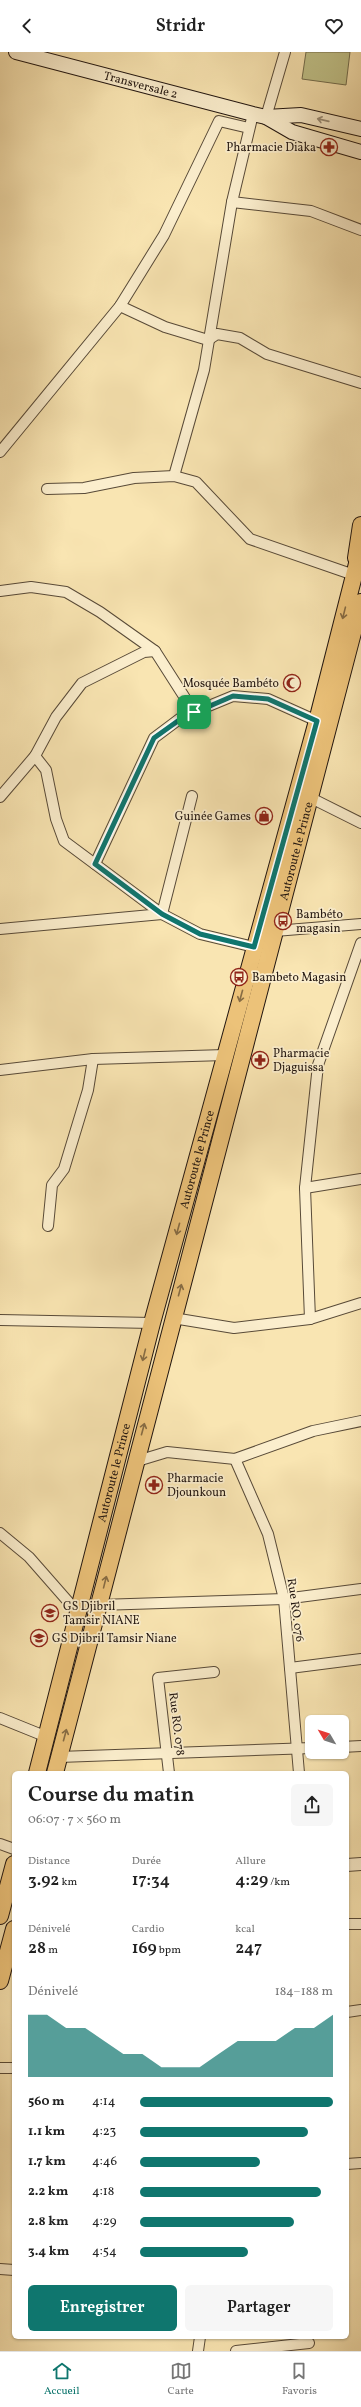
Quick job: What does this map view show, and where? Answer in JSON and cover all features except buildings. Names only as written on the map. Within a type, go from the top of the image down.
[{"type":"main road","name":"Transversale 2","points":[[16,52],[259,116],[292,132],[361,152]]},
{"type":"main road","name":"Transversale 2","points":[[259,116],[301,115],[361,129]]},
{"type":"main road","points":[[259,116],[361,142]]},
{"type":"main road","points":[[354,576],[361,525]]},
{"type":"main road","name":"Autoroute le Prince","points":[[38,1771],[79,1614],[152,1323],[317,721],[361,548]]},
{"type":"main road","name":"Autoroute le Prince","points":[[56,1771],[99,1605],[134,1462],[311,798],[361,602]]},
{"type":"main road","points":[[0,1916],[12,1871]]},
{"type":"main road","points":[[0,1981],[9,1963],[12,1942]]},
{"type":"street","points":[[174,476],[204,370],[232,202],[249,128],[259,116],[285,52]]},
{"type":"street","points":[[0,452],[120,306],[164,235],[219,121],[249,128]]},
{"type":"street","points":[[232,202],[311,210],[361,230]]},
{"type":"street","points":[[120,306],[165,328],[208,340],[218,334],[240,338],[267,354],[361,383]]},
{"type":"street","points":[[47,489],[84,488],[134,478],[174,476],[196,482],[250,539],[354,576]]},
{"type":"street","points":[[0,591],[31,588],[66,592],[134,634],[155,651],[194,712]]},
{"type":"street","points":[[0,796],[35,756],[56,717],[82,683],[144,652],[155,651]]},
{"type":"street","points":[[95,864],[154,738],[182,718],[233,696],[268,699],[317,721]]},
{"type":"street","points":[[35,756],[46,770],[56,819],[64,841],[162,914],[200,934],[254,947]]},
{"type":"street","points":[[162,914],[192,796]]},
{"type":"street","points":[[311,798],[361,823]]},
{"type":"street","points":[[0,930],[162,914]]},
{"type":"street","points":[[275,931],[361,924]]},
{"type":"street","points":[[310,1319],[304,1188],[318,1065],[361,943]]},
{"type":"street","points":[[0,1070],[93,1059],[225,1055]]},
{"type":"street","points":[[48,1226],[52,1185],[64,1169],[88,1090],[93,1059]]},
{"type":"street","points":[[304,1188],[361,1179]]},
{"type":"street","points":[[173,1318],[234,1328],[310,1319],[361,1303]]},
{"type":"street","points":[[0,1320],[152,1323]]},
{"type":"street","points":[[134,1462],[167,1452],[235,1459],[312,1431],[361,1421]]},
{"type":"street","name":"Rue RO. 076","points":[[235,1459],[268,1534],[284,1599],[299,1771]]},
{"type":"street","points":[[0,1533],[29,1557],[79,1614]]},
{"type":"street","points":[[99,1605],[284,1599],[361,1588]]},
{"type":"street","points":[[290,1668],[361,1659]]},
{"type":"street","name":"Rue RO. 078","points":[[169,1771],[158,1678],[214,1672]]},
{"type":"street","points":[[0,1718],[47,1737]]},
{"type":"street","points":[[349,1747],[361,1746]]},
{"type":"street","points":[[59,1757],[305,1748]]},
{"type":"street","points":[[0,1844],[12,1848]]},
{"type":"street","points":[[349,1865],[361,1864]]},
{"type":"street","points":[[349,1924],[361,1924]]},
{"type":"street","points":[[349,2012],[361,2010]]},
{"type":"street","points":[[349,2164],[361,2163]]},
{"type":"street","points":[[0,2269],[12,2270]]},
{"type":"street","points":[[198,2351],[200,2339]]},
{"type":"street","points":[[236,2351],[309,2343]]},
{"type":"green space","points":[[306,52],[350,52],[346,85],[302,79]]},
{"type":"place","name":"Pharmacie Diaka","points":[[329,147]]},
{"type":"place","name":"Mosquée Bambéto","points":[[292,683]]},
{"type":"place","name":"Guinée Games","points":[[264,816]]},
{"type":"place","name":"Bambéto magasin","points":[[283,921]]},
{"type":"place","name":"Bambeto Magasin","points":[[239,977]]},
{"type":"place","name":"Pharmacie Djaguissa","points":[[260,1060]]},
{"type":"place","name":"Pharmacie Djounkoun","points":[[154,1485]]},
{"type":"place","name":"GS Djibril Tamsir NIANE","points":[[50,1613]]},
{"type":"place","name":"GS Djibril Tamsir Niane","points":[[39,1638]]},
{"type":"route","points":[[233,696],[268,699],[317,721],[254,947],[200,934],[162,914],[95,864],[154,738],[182,718],[194,712],[233,696]]}]
